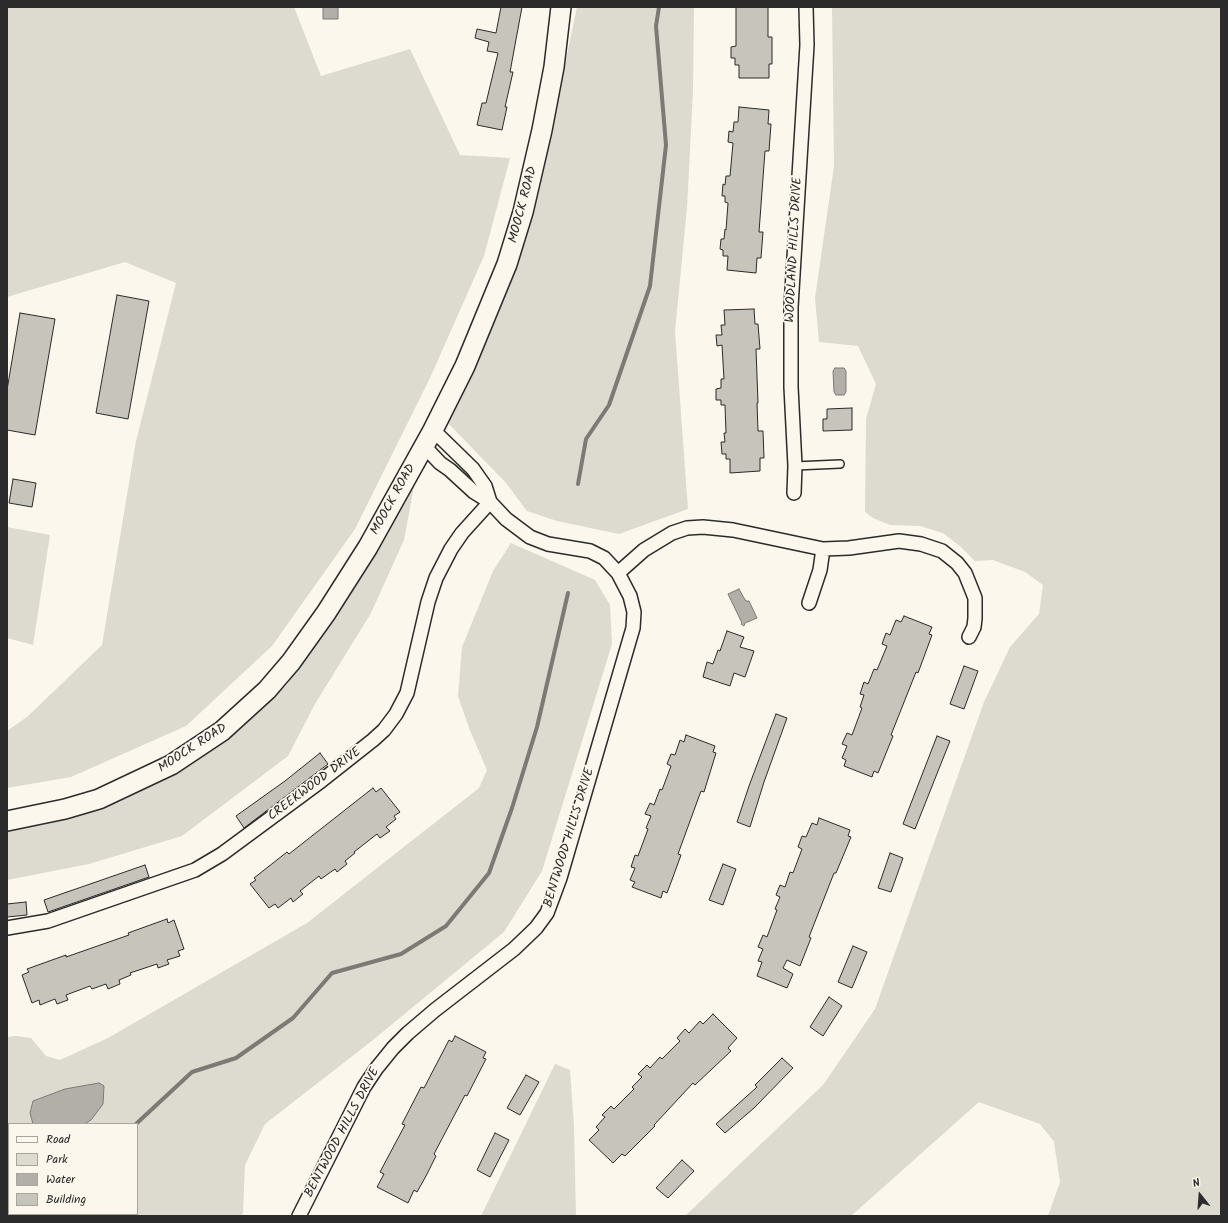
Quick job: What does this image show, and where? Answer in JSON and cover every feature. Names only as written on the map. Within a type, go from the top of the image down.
[{"type":"main road","name":"MOOCK ROAD","points":[[7,821],[65,809],[98,799],[171,766],[222,731],[267,690],[291,662],[319,624],[368,547],[429,438],[465,366],[507,264],[534,170],[554,67],[560,7]]},
{"type":"street","name":"WOODLAND HILLS DRIVE","points":[[794,493],[795,466],[791,387],[791,307],[807,45],[806,7]]},
{"type":"street","name":"BENTWOOD HILLS DRIVE","points":[[299,1216],[364,1087],[392,1048],[435,1010],[514,949],[536,928],[547,913],[560,878],[633,628],[634,612],[630,596],[618,573],[604,558],[590,551],[548,544],[530,538],[506,519],[490,502],[474,492],[440,463],[429,438]]},
{"type":"street","name":"BENTWOOD HILLS DRIVE","points":[[429,438],[473,469],[485,486],[490,502]]},
{"type":"street","name":"CREEKWOOD DRIVE","points":[[7,928],[48,921],[195,870],[222,854],[374,740],[396,714],[407,693],[428,602],[436,578],[451,549],[462,533],[490,502]]},
{"type":"street","points":[[618,573],[644,550],[672,533],[687,528],[703,527],[725,529],[823,549],[849,548],[898,541],[921,544],[942,551],[957,562],[965,572],[975,598],[974,627],[969,637]]},
{"type":"street","points":[[809,603],[820,570],[823,549]]},
{"type":"lane","points":[[795,466],[840,464]]},
{"type":"green space","points":[[7,7],[294,7],[321,76],[410,49],[460,155],[510,158],[484,256],[430,378],[355,529],[272,646],[186,726],[71,777],[7,788],[7,731],[27,717],[102,645],[136,441],[176,283],[125,262],[7,297]]},
{"type":"green space","points":[[577,7],[694,7],[693,91],[687,208],[675,331],[688,509],[619,534],[557,521],[527,511],[506,483],[446,421],[512,280],[541,178]]},
{"type":"green space","points":[[832,7],[1221,7],[1221,1216],[1048,1216],[1060,1182],[1054,1142],[1040,1124],[979,1102],[851,1216],[685,1216],[823,1085],[875,1009],[984,702],[1010,647],[1039,614],[1043,585],[1025,572],[993,560],[975,561],[961,547],[943,533],[920,526],[890,525],[873,518],[865,512],[866,419],[876,384],[858,346],[819,342],[815,298],[834,166]]},
{"type":"green space","points":[[414,486],[404,540],[371,613],[315,704],[288,756],[182,836],[89,864],[7,880],[7,828],[32,826],[91,811],[160,781],[237,729],[287,685]]},
{"type":"green space","points":[[7,527],[50,535],[33,645],[7,638]]},
{"type":"green space","points":[[511,543],[595,580],[610,605],[612,644],[542,871],[504,932],[373,1040],[265,1124],[245,1165],[242,1216],[7,1216],[7,1037],[16,1036],[31,1038],[46,1056],[60,1060],[108,1038],[307,923],[479,788],[487,770],[469,728],[458,696],[462,647],[493,571]]},
{"type":"green space","points":[[555,1064],[570,1070],[574,1126],[576,1216],[481,1216]]},
{"type":"water","points":[[323,7],[338,7],[338,19],[323,19]]},
{"type":"water","points":[[835,368],[844,368],[846,371],[846,392],[844,395],[836,395],[834,392],[833,371]]},
{"type":"water","points":[[739,589],[746,601],[749,601],[757,618],[745,623],[744,626],[741,624],[742,623],[728,594]]},
{"type":"water","points":[[99,1083],[104,1086],[103,1104],[91,1120],[86,1123],[33,1123],[30,1113],[33,1101],[65,1089]]},
{"type":"building","points":[[501,7],[522,7],[510,72],[513,72],[505,107],[507,107],[502,130],[477,125],[482,103],[486,103],[498,53],[487,51],[489,42],[475,38],[477,29],[496,33]]},
{"type":"building","points":[[736,7],[768,7],[768,37],[772,37],[772,64],[769,64],[769,78],[739,78],[739,65],[735,65],[735,58],[731,58],[731,47],[736,46]]},
{"type":"building","points":[[739,107],[769,110],[768,124],[771,124],[769,151],[765,151],[759,232],[763,232],[761,258],[757,258],[756,273],[727,270],[728,256],[723,256],[723,250],[720,249],[721,239],[724,239],[725,229],[726,230],[728,203],[725,202],[725,196],[722,196],[723,184],[725,185],[726,176],[730,176],[733,143],[728,142],[729,131],[733,132],[734,122],[738,122]]},
{"type":"building","points":[[117,295],[149,301],[128,419],[96,413]]},
{"type":"building","points":[[754,309],[755,324],[758,324],[760,349],[756,349],[758,431],[763,431],[764,458],[760,458],[760,471],[730,473],[730,459],[726,459],[726,454],[722,454],[721,442],[725,442],[724,433],[726,433],[725,405],[721,405],[721,400],[716,400],[716,389],[721,388],[721,379],[724,379],[722,345],[717,346],[716,335],[722,335],[721,325],[725,325],[724,310]]},
{"type":"building","points":[[20,313],[55,319],[35,435],[7,430],[7,390]]},
{"type":"building","points":[[852,408],[852,430],[823,431],[823,419],[827,419],[827,409]]},
{"type":"building","points":[[13,479],[36,483],[32,507],[9,503]]},
{"type":"building","points":[[904,616],[932,627],[929,634],[932,635],[918,673],[916,672],[891,735],[893,736],[878,773],[874,771],[872,777],[844,766],[846,760],[842,758],[847,746],[842,744],[847,733],[852,735],[862,708],[860,707],[864,695],[860,694],[864,682],[868,684],[874,669],[877,670],[887,646],[882,644],[886,633],[890,635],[896,620],[901,622]]},
{"type":"building","points":[[727,631],[744,637],[740,647],[754,651],[745,677],[734,673],[730,686],[703,677],[707,662],[713,664],[718,650],[720,651]]},
{"type":"building","points":[[964,666],[978,671],[964,709],[950,704]]},
{"type":"building","points":[[776,714],[787,718],[764,782],[750,827],[737,822]]},
{"type":"building","points":[[686,735],[715,746],[713,752],[716,753],[704,792],[701,791],[678,854],[681,855],[667,893],[663,891],[661,898],[632,887],[635,882],[630,880],[635,868],[631,867],[635,855],[638,856],[648,829],[646,828],[651,816],[645,814],[650,803],[654,805],[660,789],[662,790],[671,766],[667,764],[671,754],[675,755],[680,740],[684,742]]},
{"type":"building","points":[[937,736],[950,741],[915,829],[903,824]]},
{"type":"building","points":[[320,753],[328,764],[244,828],[236,816],[285,781]]},
{"type":"building","points":[[373,788],[376,792],[381,788],[400,812],[394,816],[396,819],[386,827],[390,831],[380,838],[377,834],[354,852],[355,853],[345,861],[347,864],[337,872],[335,869],[321,879],[319,876],[300,891],[303,894],[293,902],[291,898],[278,908],[275,904],[269,908],[250,884],[256,880],[254,878],[287,852],[289,854]]},
{"type":"building","points":[[819,818],[850,830],[848,836],[851,837],[836,873],[834,873],[809,937],[811,938],[800,966],[787,960],[783,968],[793,974],[787,988],[757,976],[762,962],[758,961],[763,949],[758,947],[763,935],[767,937],[777,910],[775,909],[780,897],[776,895],[780,885],[785,887],[790,872],[793,873],[802,849],[798,847],[802,836],[806,837],[812,823],[817,825]]},
{"type":"building","points":[[890,853],[903,858],[891,892],[878,888]]},
{"type":"building","points":[[723,864],[736,869],[723,905],[709,900]]},
{"type":"building","points":[[145,865],[149,877],[48,912],[44,900]]},
{"type":"building","points":[[26,902],[27,915],[7,917],[7,904]]},
{"type":"building","points":[[167,919],[168,923],[174,920],[184,949],[178,951],[180,956],[167,960],[169,964],[158,968],[157,964],[130,973],[131,975],[119,980],[120,984],[108,989],[106,984],[92,989],[90,986],[66,995],[68,1000],[57,1004],[55,999],[40,1005],[39,1000],[32,1003],[22,975],[29,972],[27,969],[129,935],[128,933]]},
{"type":"building","points":[[853,946],[867,952],[852,988],[838,982]]},
{"type":"building","points":[[829,997],[842,1006],[823,1036],[810,1027]]},
{"type":"building","points":[[713,1014],[737,1038],[728,1048],[731,1051],[695,1085],[693,1083],[654,1125],[655,1126],[625,1156],[622,1154],[613,1163],[589,1140],[599,1130],[596,1127],[605,1117],[602,1115],[611,1106],[614,1109],[634,1089],[632,1087],[642,1077],[638,1074],[647,1065],[650,1068],[660,1057],[662,1059],[680,1041],[677,1038],[685,1029],[689,1033],[700,1021],[703,1024]]},
{"type":"building","points":[[455,1036],[486,1052],[483,1058],[486,1059],[434,1154],[436,1156],[426,1176],[417,1192],[414,1190],[408,1203],[377,1187],[384,1174],[380,1172],[405,1125],[402,1124],[421,1087],[424,1088],[449,1040],[452,1042]]},
{"type":"building","points":[[782,1058],[793,1068],[754,1108],[725,1133],[716,1124],[757,1087],[755,1085]]},
{"type":"building","points":[[526,1075],[539,1082],[520,1115],[507,1108]]},
{"type":"building","points":[[495,1133],[509,1140],[490,1177],[477,1170]]},
{"type":"building","points":[[682,1160],[694,1171],[668,1198],[656,1188]]},
{"type":"waterway","points":[[578,484],[586,439],[609,405],[650,286],[666,145],[656,26],[659,7]]},
{"type":"waterway","points":[[137,1123],[192,1072],[236,1058],[293,1018],[332,973],[401,954],[446,926],[489,873],[512,808],[537,727],[568,593]]}]
